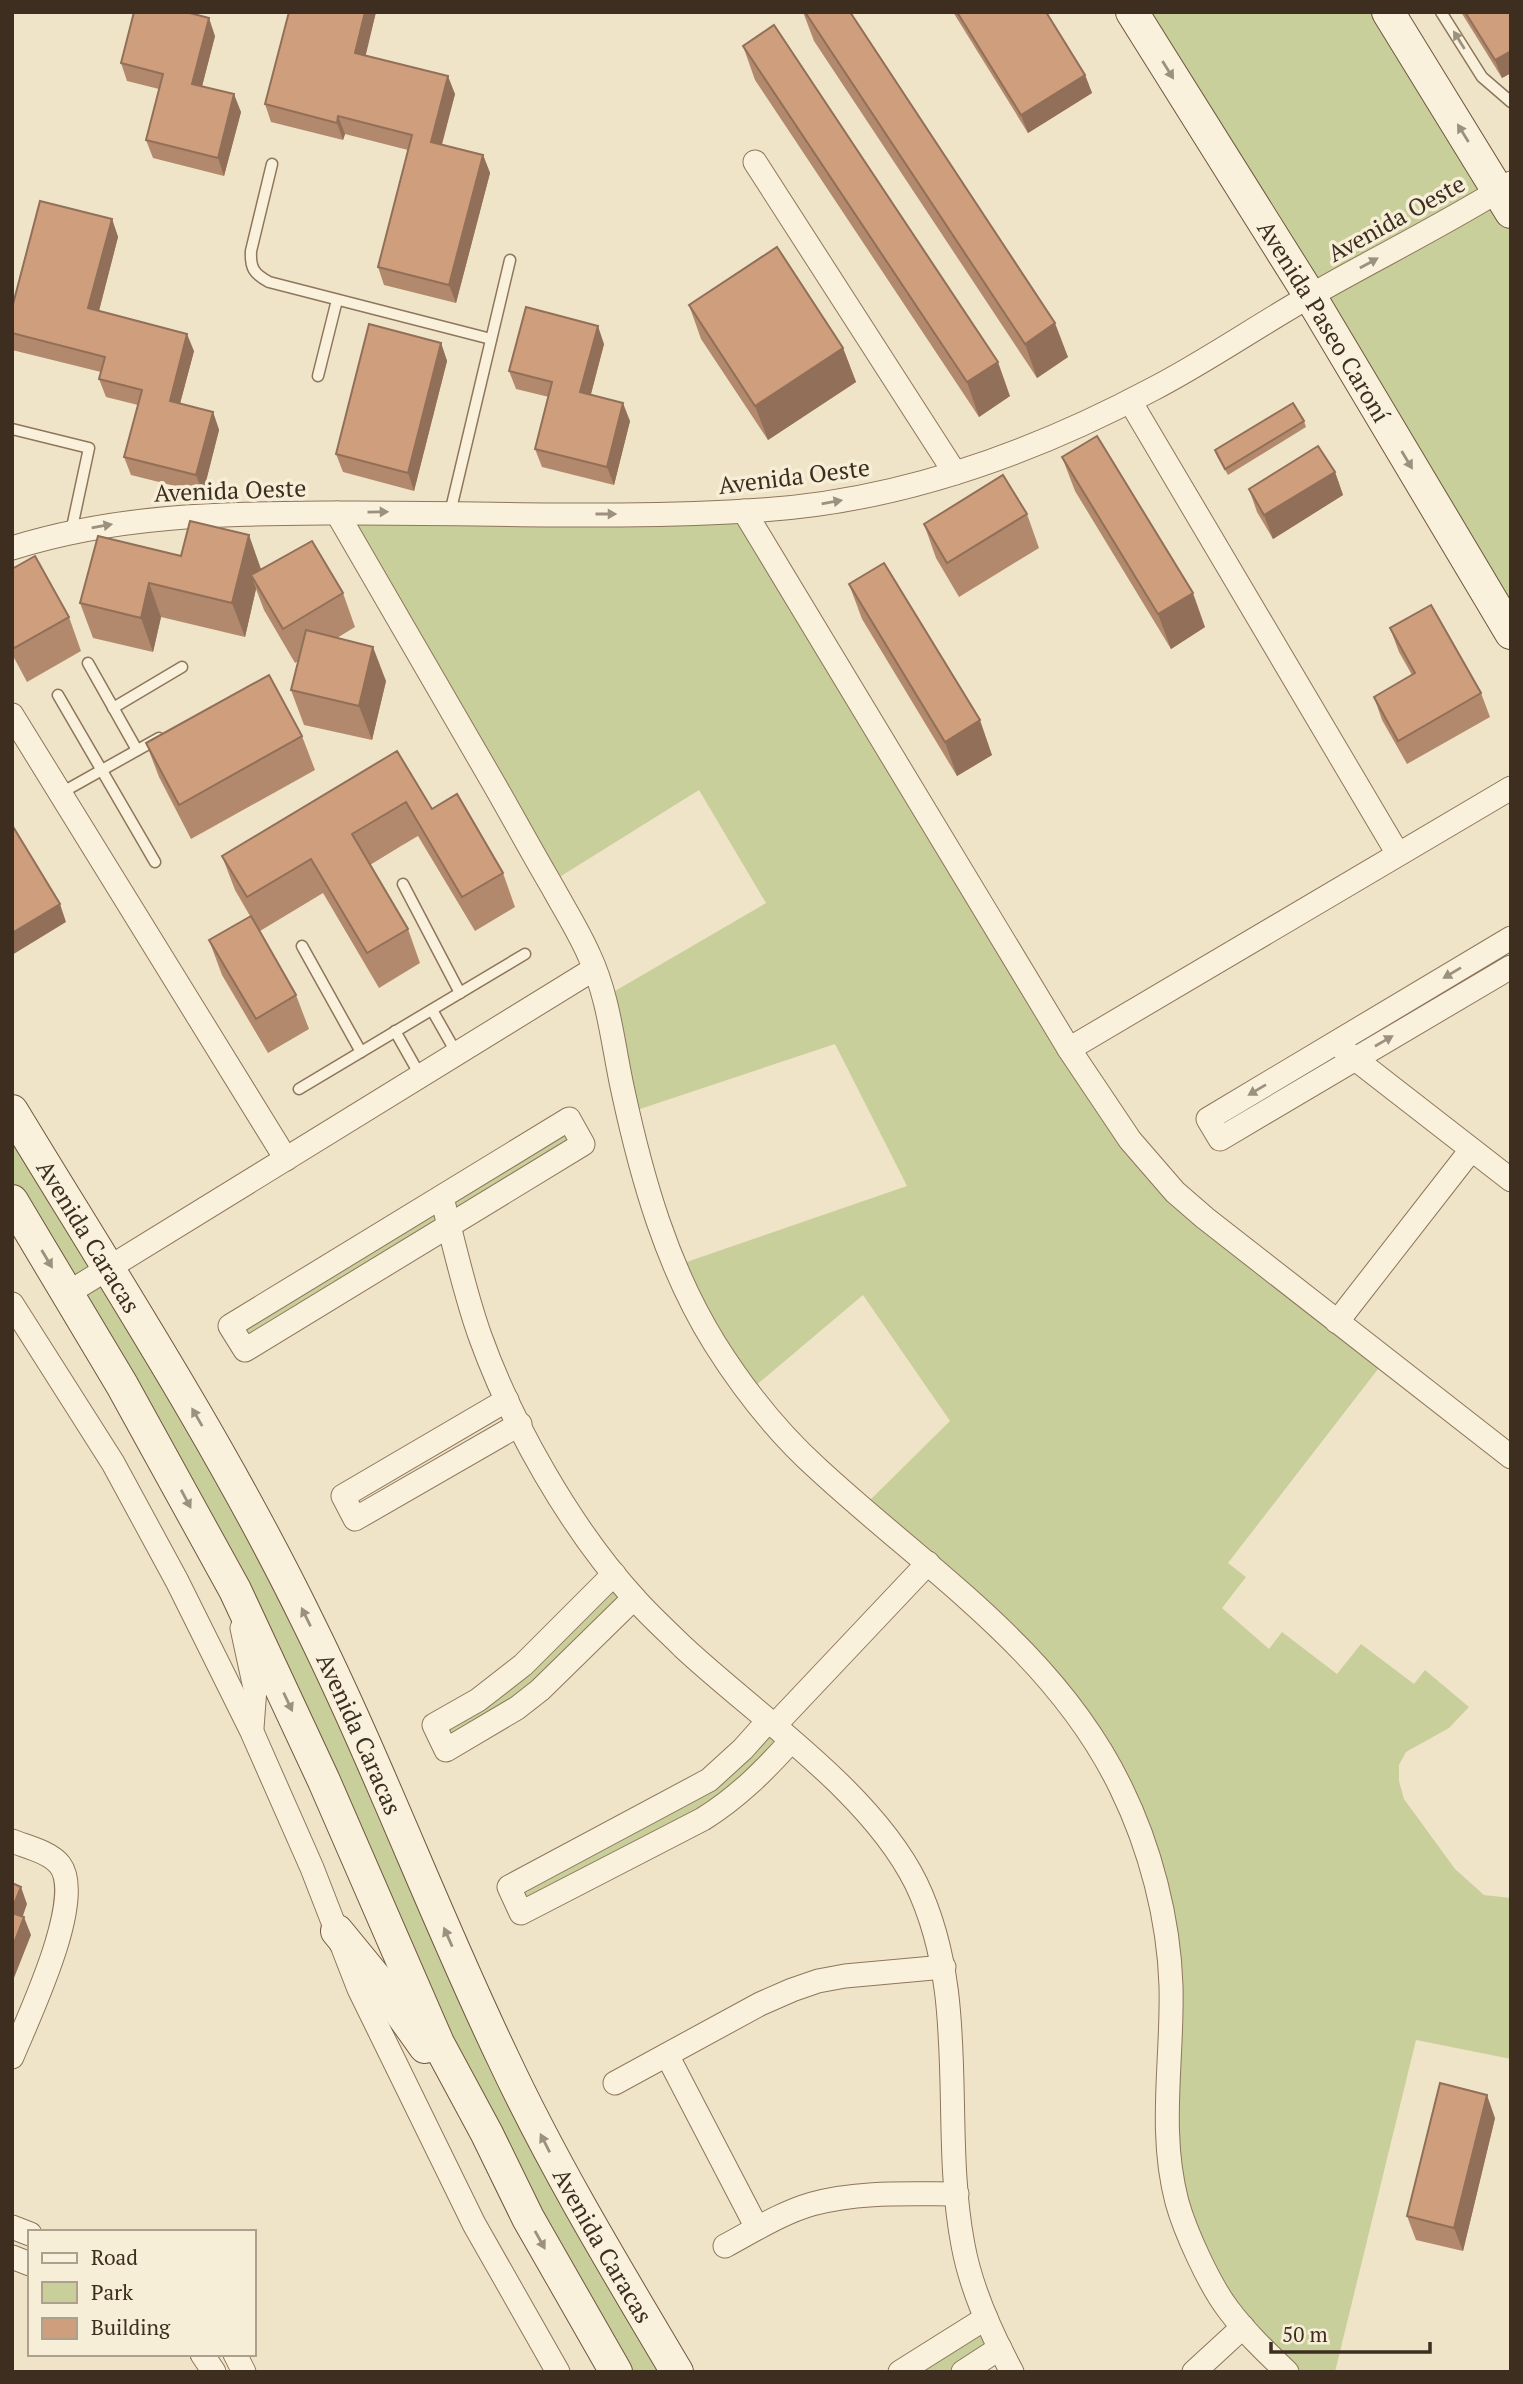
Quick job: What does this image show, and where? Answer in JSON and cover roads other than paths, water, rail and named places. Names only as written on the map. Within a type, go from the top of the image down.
[{"type":"street","name":"Avenida Paseo Caroní","points":[[1132,12],[1310,296],[1511,633]]},
{"type":"street","points":[[1388,12],[1507,195]]},
{"type":"street","points":[[755,162],[955,473]]},
{"type":"street","name":"Avenida Oeste","points":[[12,548],[71,532],[169,517],[337,513],[637,514],[744,511],[815,505],[856,498],[955,473],[1037,444],[1130,401],[1310,296],[1507,195]]},
{"type":"street","points":[[1130,401],[1398,855]]},
{"type":"street","points":[[744,511],[1069,1049],[1130,1140],[1175,1192],[1225,1234],[1511,1457]]},
{"type":"street","points":[[337,513],[515,820],[590,956],[608,1014],[637,1155],[650,1200],[681,1279],[701,1320],[743,1385],[784,1436],[816,1468],[988,1615],[1062,1693],[1108,1759],[1130,1807],[1152,1871],[1167,1946],[1171,1993],[1167,2136],[1177,2203],[1199,2257],[1223,2303],[1287,2372]]},
{"type":"street","points":[[12,715],[286,1159]]},
{"type":"street","points":[[1069,1049],[1511,788]]},
{"type":"street","points":[[1511,938],[1208,1119],[1220,1139],[1511,967]]},
{"type":"street","points":[[68,1293],[594,969]]},
{"type":"street","points":[[1336,1043],[1511,1180]]},
{"type":"street","name":"Avenida Caracas","points":[[12,1111],[247,1502],[355,1723],[483,2017],[517,2088],[574,2197],[677,2372]]},
{"type":"street","points":[[569,1119],[583,1144],[449,1225],[246,1350],[230,1326],[569,1119]]},
{"type":"street","points":[[1337,1322],[1471,1150]]},
{"type":"street","points":[[442,1198],[480,1335],[520,1424],[568,1508],[634,1598],[686,1649],[864,1810],[914,1879],[928,1910],[944,1967],[951,2029],[957,2194],[963,2246],[972,2282],[1012,2372]]},
{"type":"street","name":"Avenida Caracas","points":[[12,1201],[161,1453],[234,1590],[319,1769],[438,2043],[528,2218],[617,2372]]},
{"type":"street","points":[[12,1304],[113,1463],[177,1581],[252,1732],[359,1989],[474,2224],[558,2372]]},
{"type":"street","points":[[508,1400],[343,1496],[355,1519],[520,1424]]},
{"type":"street","points":[[778,1730],[743,1749],[709,1780],[509,1887],[521,1913],[659,1842],[722,1807],[744,1791],[778,1730],[928,1563]]},
{"type":"street","points":[[614,1574],[523,1665],[478,1700],[434,1725],[446,1750],[517,1709],[634,1598]]},
{"type":"street","points":[[234,1590],[255,1688],[252,1732]]},
{"type":"street","points":[[12,1841],[48,1856],[62,1867],[67,1899],[53,1955],[12,2057]]},
{"type":"street","points":[[337,1931],[378,1981],[479,2120]]},
{"type":"street","points":[[615,2083],[760,2004],[818,1981],[944,1967]]},
{"type":"street","points":[[667,2055],[757,2228]]},
{"type":"street","points":[[725,2246],[810,2204],[860,2195],[957,2194]]},
{"type":"street","points":[[900,2372],[986,2318]]},
{"type":"street","points":[[1194,2372],[1243,2327]]},
{"type":"street","points":[[963,2372],[1000,2348]]},
{"type":"street","points":[[203,2356],[214,2372]]},
{"type":"street","points":[[236,2356],[244,2372]]},
{"type":"lane","points":[[1441,12],[1482,77],[1511,102]]},
{"type":"lane","points":[[272,164],[251,251],[250,265],[256,275],[269,282],[491,339]]},
{"type":"lane","points":[[450,513],[510,260]]},
{"type":"lane","points":[[318,376],[337,300]]},
{"type":"lane","points":[[12,429],[89,448],[71,532]]},
{"type":"lane","points":[[88,663],[137,750]]},
{"type":"lane","points":[[113,708],[181,667]]},
{"type":"lane","points":[[58,695],[155,862]]},
{"type":"lane","points":[[61,793],[172,730]]},
{"type":"lane","points":[[403,884],[460,993]]},
{"type":"lane","points":[[302,946],[361,1052]]},
{"type":"lane","points":[[299,1089],[525,954]]},
{"type":"lane","points":[[432,1010],[457,1054]]},
{"type":"lane","points":[[395,1031],[421,1077]]}]
